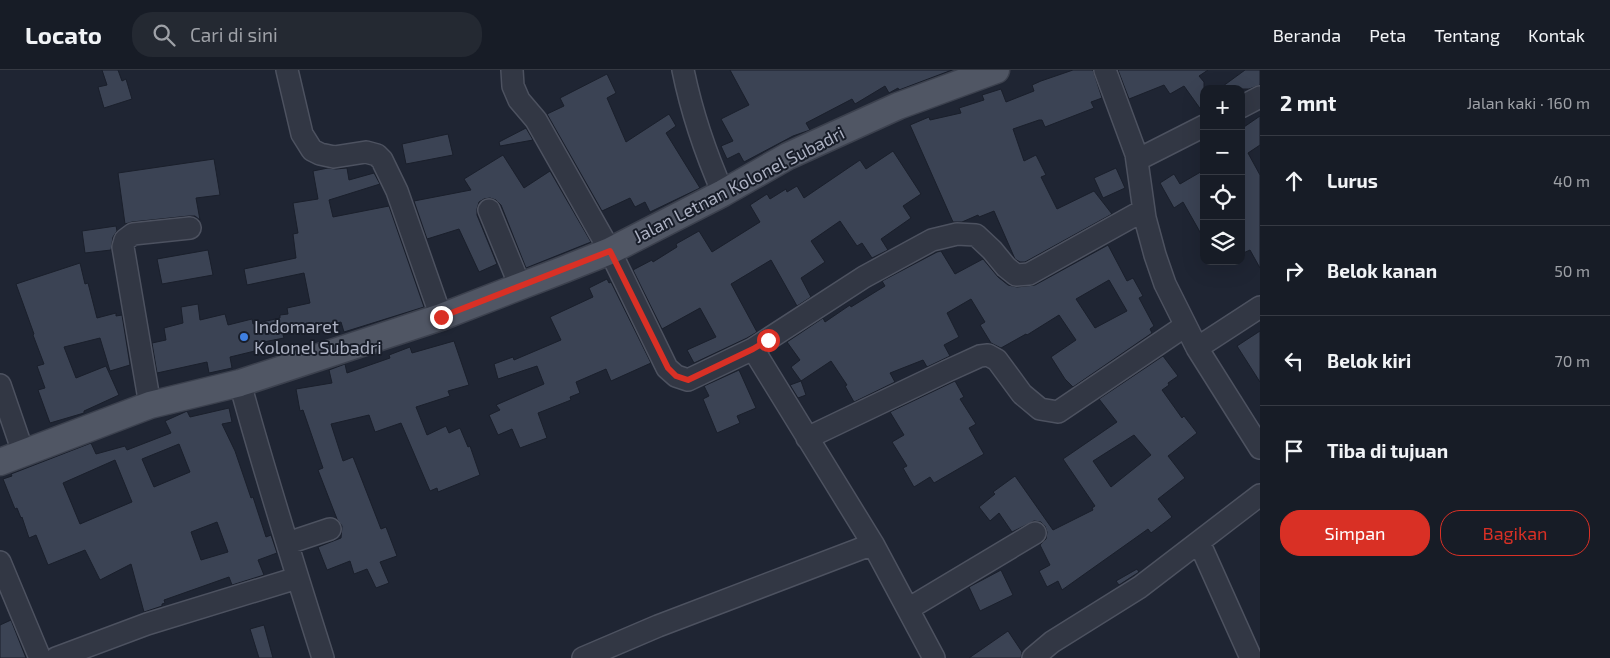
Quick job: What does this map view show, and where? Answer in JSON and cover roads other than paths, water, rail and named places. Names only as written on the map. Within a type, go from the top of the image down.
[{"type":"main road","name":"Jalan Letnan Kolonel Subadri","points":[[12,457],[150,405],[240,383],[441,317],[610,251],[723,193],[788,156],[898,106],[996,70]]},
{"type":"street","points":[[287,70],[302,134],[312,150],[334,157],[366,152],[377,155],[382,160],[397,191],[441,317]]},
{"type":"street","points":[[512,70],[513,86],[519,100],[536,120],[610,251],[672,373],[688,380],[753,349],[864,277],[932,240],[957,234],[976,235],[1006,267],[1016,274],[1029,274],[1144,210]]},
{"type":"street","points":[[683,70],[706,155],[723,193]]},
{"type":"street","points":[[1104,70],[1138,160],[1144,210],[1155,255],[1165,284],[1197,348],[1260,448]]},
{"type":"street","points":[[1245,105],[1260,97]]},
{"type":"street","points":[[1138,160],[1200,128]]},
{"type":"street","points":[[489,210],[520,286]]},
{"type":"street","points":[[150,405],[122,247],[125,240],[133,234],[190,228]]},
{"type":"street","points":[[1197,348],[1260,307]]},
{"type":"street","points":[[807,438],[948,370],[980,356],[988,355],[997,360],[1022,394],[1040,409],[1058,412],[1185,326]]},
{"type":"street","points":[[753,349],[873,544],[934,658]]},
{"type":"street","points":[[240,383],[261,461],[288,543],[322,658]]},
{"type":"street","points":[[0,385],[12,457]]},
{"type":"street","points":[[1033,658],[1052,642],[1140,587],[1260,495]]},
{"type":"street","points":[[288,543],[330,529]]},
{"type":"street","points":[[908,609],[1035,533]]},
{"type":"street","points":[[1198,542],[1251,658]]},
{"type":"street","points":[[583,658],[658,626],[873,544]]},
{"type":"street","points":[[0,562],[40,658]]},
{"type":"street","points":[[56,658],[147,624],[298,578]]},
{"type":"place","name":"Indomaret Kolonel Subadri","points":[[244,337]]}]
